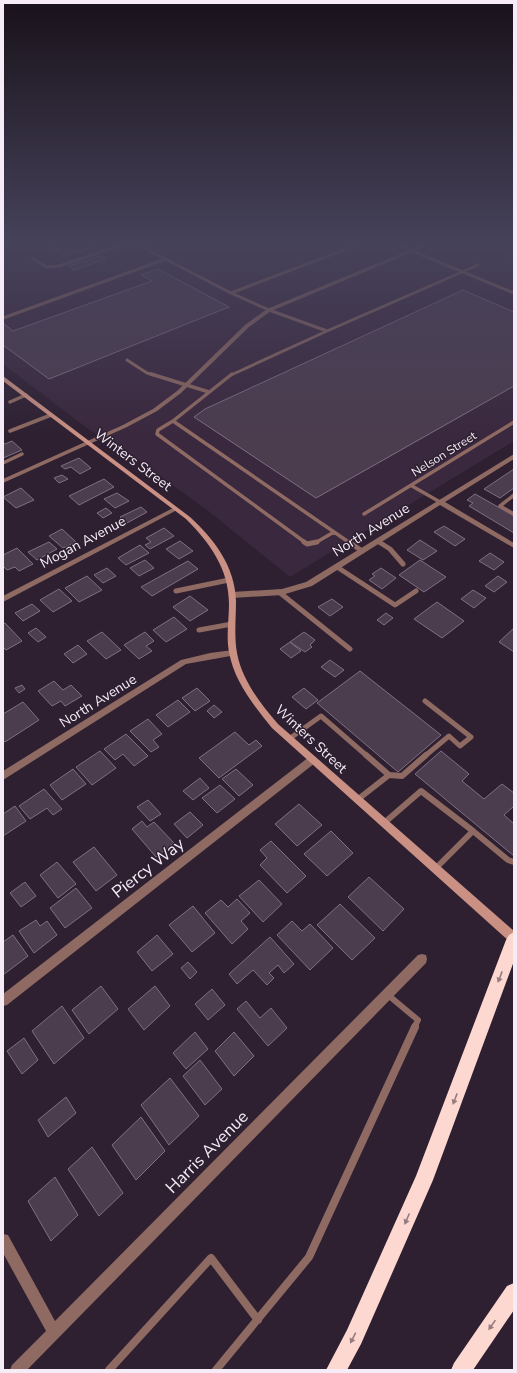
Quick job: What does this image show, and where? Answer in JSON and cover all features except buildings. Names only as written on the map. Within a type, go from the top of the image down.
[{"type":"highway","points":[[336,1370],[354,1337],[424,1180],[514,939]]},
{"type":"highway","points":[[461,1370],[514,1293]]},
{"type":"main road","name":"Winters Street","points":[[3,378],[175,509],[209,538],[225,564],[229,580],[232,595],[233,653],[247,688],[258,706],[275,726],[312,760],[514,939]]},
{"type":"street","points":[[3,480],[126,426],[155,410],[186,386],[247,326],[269,310],[276,307]]},
{"type":"street","name":"North Avenue","points":[[232,595],[279,592],[309,584],[514,456]]},
{"type":"street","points":[[440,502],[514,546]]},
{"type":"street","name":"Mogan Avenue","points":[[3,599],[175,509]]},
{"type":"street","name":"North Avenue","points":[[3,776],[184,662],[210,656],[233,653]]},
{"type":"street","name":"Piercy Way","points":[[3,1001],[312,760]]},
{"type":"street","name":"Harris Avenue","points":[[17,1370],[422,959]]},
{"type":"street","points":[[3,1240],[54,1332]]},
{"type":"lane","points":[[3,318],[33,307]]},
{"type":"lane","points":[[262,307],[327,331]]},
{"type":"lane","points":[[334,532],[312,544],[307,544],[157,434],[158,430],[173,421],[234,373],[383,307]]},
{"type":"lane","points":[[127,360],[147,373],[209,392]]},
{"type":"lane","points":[[10,402],[26,395]]},
{"type":"lane","points":[[10,431],[51,414]]},
{"type":"lane","points":[[173,421],[362,551]]},
{"type":"lane","name":"Nelson Street","points":[[440,502],[412,486],[514,422]]},
{"type":"lane","points":[[3,463],[22,454]]},
{"type":"lane","points":[[364,514],[412,486]]},
{"type":"lane","points":[[514,495],[500,506],[514,514]]},
{"type":"lane","points":[[378,541],[390,549],[402,564]]},
{"type":"lane","points":[[337,567],[395,605],[416,591]]},
{"type":"lane","points":[[176,591],[229,580]]},
{"type":"lane","points":[[279,592],[350,649]]},
{"type":"lane","points":[[199,630],[232,624]]},
{"type":"lane","points":[[290,739],[320,716],[389,774],[402,776],[449,736],[460,746],[471,737],[425,701]]},
{"type":"lane","points":[[357,800],[389,774]]},
{"type":"lane","points":[[384,823],[421,791],[508,860],[514,862]]},
{"type":"lane","points":[[435,869],[473,831]]},
{"type":"lane","points":[[216,1370],[309,1257],[418,1020],[387,994]]},
{"type":"lane","points":[[109,1370],[211,1258],[258,1320]]},
{"type":"shaded area","points":[[3,307],[514,307],[514,441],[290,577],[207,510],[134,457],[88,429],[3,364]]}]
